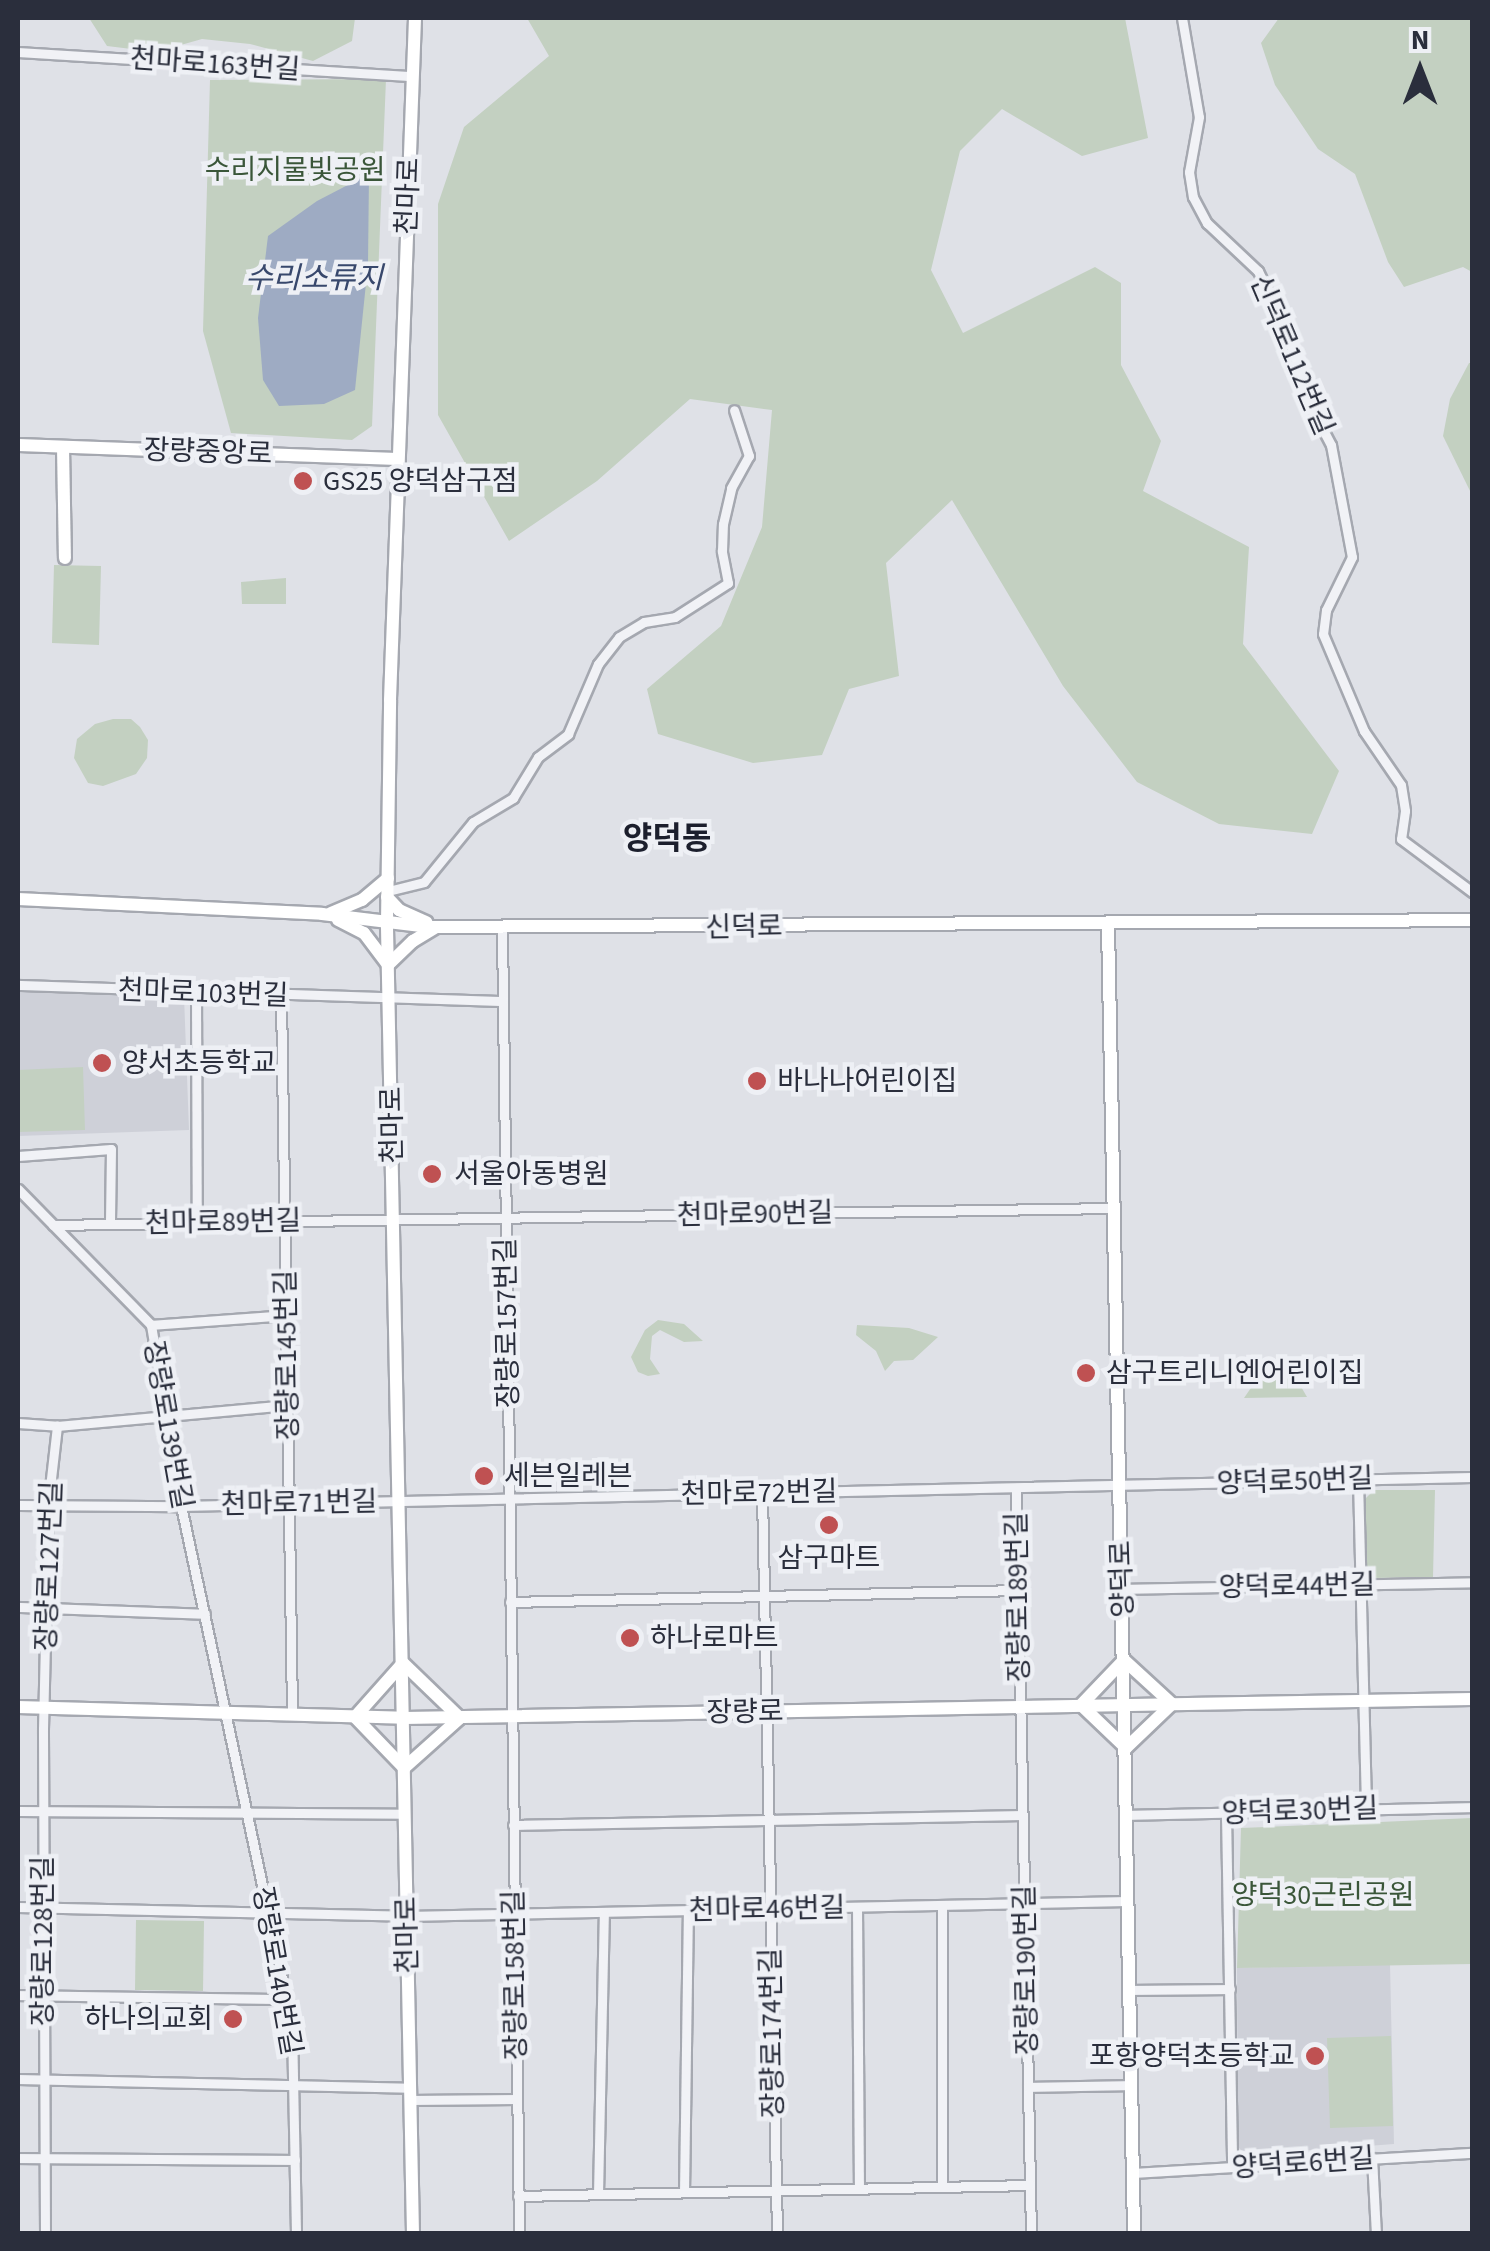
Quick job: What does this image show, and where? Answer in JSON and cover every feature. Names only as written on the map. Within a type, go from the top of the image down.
[{"type":"street","name":"천마로","points":[[413,2234],[387,922],[414,18]]},
{"type":"street","name":"신덕로112번길","points":[[1182,18],[1199,117],[1190,172],[1192,197],[1207,223],[1258,271],[1287,332],[1308,401],[1331,445],[1352,558],[1326,610],[1323,634],[1364,731],[1401,786],[1405,811],[1400,840],[1472,892]]},
{"type":"street","name":"천마로163번길","points":[[18,52],[412,76]]},
{"type":"street","points":[[327,915],[388,889],[424,882],[473,822],[513,798],[538,756],[568,734],[598,664],[619,637],[636,625],[675,617],[724,588],[729,572],[722,551],[723,524],[731,488],[749,456],[734,410]]},
{"type":"street","name":"장량중앙로","points":[[18,445],[398,460]]},
{"type":"street","points":[[63,447],[65,558]]},
{"type":"street","points":[[388,889],[399,910],[438,927]]},
{"type":"street","name":"신덕로","points":[[18,900],[502,928],[1472,920]]},
{"type":"street","points":[[327,915],[364,933],[388,965],[413,941],[438,927]]},
{"type":"street","name":"양덕로","points":[[1108,925],[1134,2234]]},
{"type":"street","name":"장량로157번길","points":[[502,928],[511,1717]]},
{"type":"street","name":"천마로103번길","points":[[18,985],[503,1001]]},
{"type":"street","points":[[196,993],[197,1223]]},
{"type":"street","name":"장량로145번길","points":[[281,996],[292,1714]]},
{"type":"street","points":[[18,1156],[111,1149],[110,1224]]},
{"type":"street","name":"장량로139번길","points":[[18,1189],[150,1324],[181,1506],[225,1712]]},
{"type":"street","name":"천마로90번길","points":[[394,1220],[1115,1208]]},
{"type":"street","name":"천마로89번길","points":[[52,1225],[394,1220]]},
{"type":"street","points":[[150,1324],[286,1315]]},
{"type":"street","points":[[18,1423],[57,1426],[288,1405]]},
{"type":"street","name":"장량로127번길","points":[[44,1708],[48,1505],[57,1426]]},
{"type":"street","name":"양덕로50번길","points":[[1118,1486],[1472,1477]]},
{"type":"street","points":[[1358,1479],[1366,1809]]},
{"type":"street","name":"천마로72번길","points":[[400,1500],[1118,1486]]},
{"type":"street","name":"장량로189번길","points":[[1016,1488],[1020,1706]]},
{"type":"street","name":"장량로174번길","points":[[762,1493],[777,2234]]},
{"type":"street","name":"천마로71번길","points":[[18,1504],[181,1506],[400,1500]]},
{"type":"street","name":"양덕로44번길","points":[[1122,1589],[1472,1582]]},
{"type":"street","points":[[510,1602],[1018,1590]]},
{"type":"street","points":[[18,1607],[206,1614]]},
{"type":"street","points":[[1124,1660],[1172,1704],[1126,1748],[1082,1705],[1124,1660]]},
{"type":"street","points":[[403,1663],[460,1718],[404,1768],[355,1718],[403,1663]]},
{"type":"street","name":"장량로","points":[[18,1707],[460,1718],[1472,1699]]},
{"type":"street","name":"장량로190번길","points":[[1020,1706],[1031,2234]]},
{"type":"street","name":"장량로128번길","points":[[44,1708],[45,2234]]},
{"type":"street","name":"장량로140번길","points":[[225,1712],[287,1998],[296,2086],[296,2234]]},
{"type":"street","name":"장량로158번길","points":[[511,1717],[519,2234]]},
{"type":"street","name":"양덕로30번길","points":[[1127,1814],[1472,1806]]},
{"type":"street","points":[[18,1811],[405,1814]]},
{"type":"street","points":[[1226,1813],[1232,2168]]},
{"type":"street","points":[[513,1825],[1023,1815]]},
{"type":"street","name":"천마로46번길","points":[[18,1906],[406,1916],[1128,1902]]},
{"type":"street","points":[[942,1905],[942,2187]]},
{"type":"street","points":[[858,1907],[859,2188]]},
{"type":"street","points":[[684,2192],[688,1910]]},
{"type":"street","points":[[598,2194],[604,1912]]},
{"type":"street","points":[[1130,1990],[1230,1989]]},
{"type":"street","points":[[18,1995],[287,1998]]},
{"type":"street","points":[[18,2079],[296,2086],[517,2100]]},
{"type":"street","points":[[1028,2086],[1132,2086]]},
{"type":"street","name":"양덕로6번길","points":[[1133,2173],[1472,2153]]},
{"type":"street","points":[[18,2158],[295,2160]]},
{"type":"street","points":[[1372,2158],[1376,2234]]},
{"type":"street","points":[[518,2196],[1030,2185]]},
{"type":"shaded area","name":"양서초등학교","points":[[18,990],[184,996],[189,1130],[18,1136]]},
{"type":"shaded area","name":"포항양덕초등학교","points":[[1390,1964],[1394,2144],[1246,2155],[1238,2147],[1237,1968]]},
{"type":"green space","points":[[89,18],[355,18],[352,41],[313,61],[250,44],[202,39],[156,52],[107,46]]},
{"type":"green space","points":[[527,18],[1125,18],[1148,138],[1082,156],[1002,109],[960,151],[931,270],[963,333],[1095,267],[1121,283],[1121,365],[1161,441],[1143,491],[1249,547],[1243,644],[1339,771],[1312,834],[1219,824],[1137,782],[1063,686],[952,500],[886,563],[899,676],[849,689],[822,755],[753,763],[658,734],[647,689],[721,626],[762,527],[772,410],[690,399],[597,481],[509,541],[438,415],[438,204],[464,127],[549,56]]},
{"type":"green space","points":[[1279,18],[1472,18],[1472,272],[1463,267],[1404,287],[1388,262],[1355,174],[1318,149],[1275,85],[1261,43]]},
{"type":"green space","name":"수리지물빛공원","points":[[386,79],[372,426],[352,440],[231,433],[203,331],[210,80]]},
{"type":"green space","points":[[1469,363],[1472,495],[1443,436],[1450,399]]},
{"type":"green space","points":[[54,565],[101,566],[99,645],[52,643]]},
{"type":"green space","points":[[286,578],[286,604],[242,604],[241,582]]},
{"type":"green space","points":[[131,719],[140,727],[148,740],[147,758],[136,774],[103,786],[88,783],[74,758],[77,739],[95,724]]},
{"type":"green space","points":[[83,1067],[85,1130],[18,1132],[18,1070]]},
{"type":"green space","points":[[658,1320],[684,1324],[703,1341],[684,1342],[660,1330],[652,1336],[650,1359],[660,1374],[648,1376],[638,1372],[631,1357],[645,1330]]},
{"type":"green space","points":[[857,1325],[909,1328],[938,1337],[913,1360],[894,1361],[885,1371],[876,1351],[856,1335]]},
{"type":"green space","points":[[1276,1373],[1296,1378],[1307,1397],[1244,1398],[1255,1382]]},
{"type":"green space","points":[[1374,1490],[1435,1490],[1433,1577],[1375,1578],[1367,1571],[1365,1499]]},
{"type":"green space","name":"양덕30근린공원","points":[[1472,1818],[1472,1964],[1237,1968],[1241,1828]]},
{"type":"green space","points":[[136,1920],[204,1921],[203,1991],[135,1990]]},
{"type":"green space","points":[[1391,2036],[1393,2126],[1330,2128],[1327,2038]]},
{"type":"water","name":"수리소류지","points":[[369,174],[368,264],[355,390],[324,404],[279,406],[263,380],[258,318],[268,236],[317,201]]},
{"type":"place","name":"GS25 양덕삼구점","points":[[303,481]]},
{"type":"place","name":"양서초등학교","points":[[102,1063]]},
{"type":"place","name":"바나나어린이집","points":[[757,1081]]},
{"type":"place","name":"서울아동병원","points":[[432,1174]]},
{"type":"place","name":"삼구트리니엔어린이집","points":[[1086,1373]]},
{"type":"place","name":"세븐일레븐","points":[[484,1476]]},
{"type":"place","name":"삼구마트","points":[[829,1525]]},
{"type":"place","name":"하나로마트","points":[[630,1638]]},
{"type":"place","name":"하나의교회","points":[[233,2019]]},
{"type":"place","name":"포항양덕초등학교","points":[[1315,2056]]},
{"type":"district","name":"양덕동","points":[[667,839]]}]
